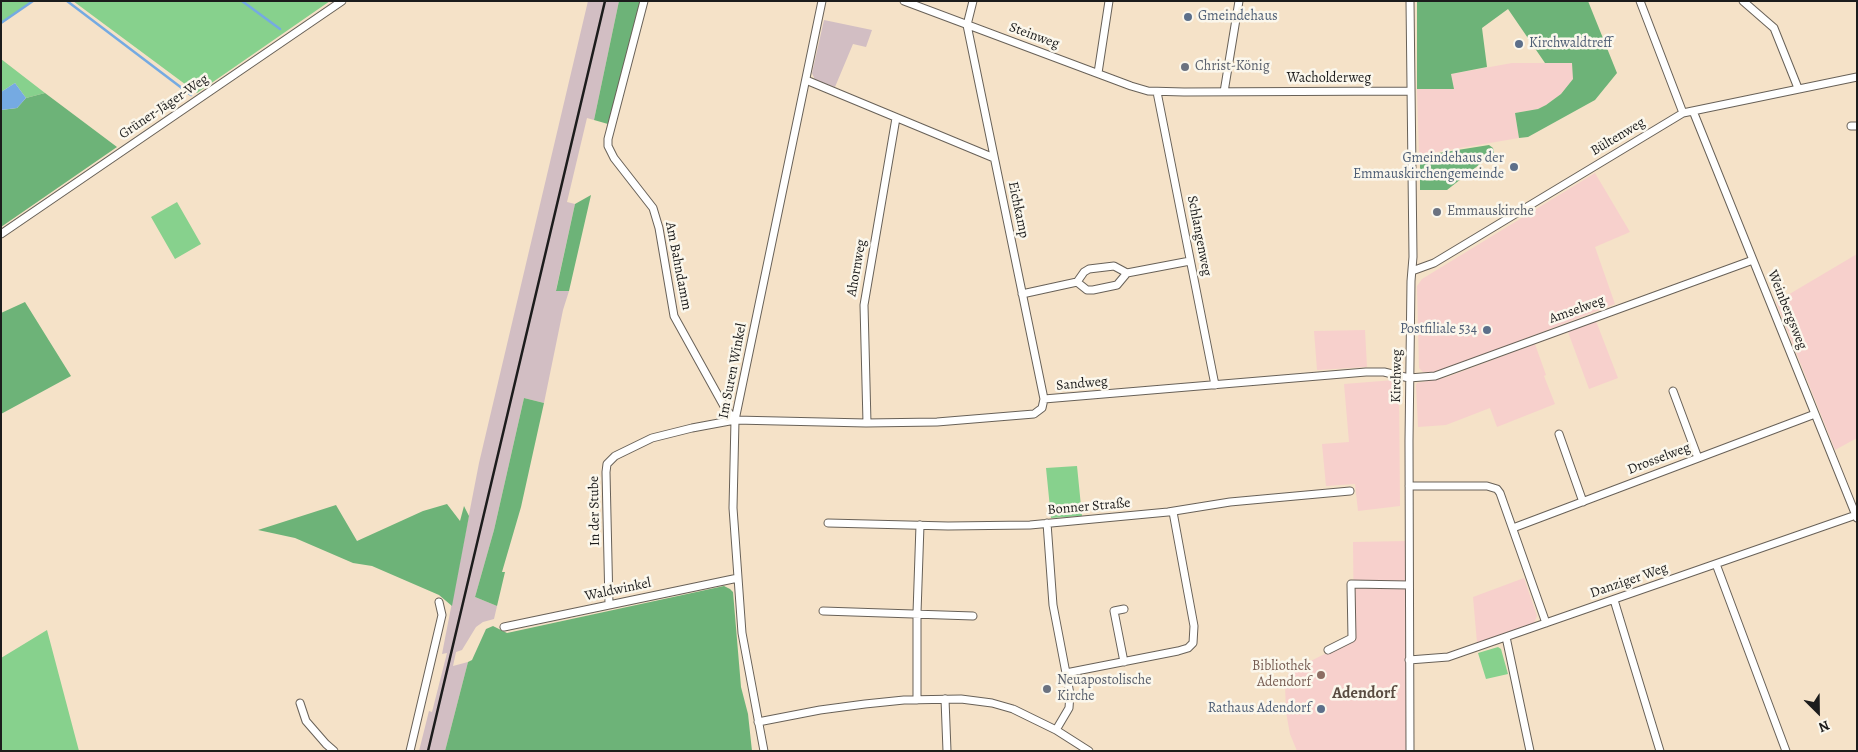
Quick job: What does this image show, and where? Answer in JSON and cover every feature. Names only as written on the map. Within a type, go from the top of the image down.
[{"type":"street","name":"Grüner-Jäger-Weg","points":[[1,234],[342,1]]},
{"type":"street","name":"Am Bahndamm","points":[[644,1],[608,138],[608,146],[614,158],[653,208],[659,228],[674,316],[725,408],[734,420]]},
{"type":"street","name":"Im Suren Winkel","points":[[764,751],[743,643],[733,502],[734,420],[822,1]]},
{"type":"street","name":"Steinweg","points":[[904,1],[1098,74],[1137,88],[1157,92]]},
{"type":"street","points":[[967,25],[973,1]]},
{"type":"street","points":[[1098,74],[1109,1]]},
{"type":"street","points":[[1224,92],[1239,1]]},
{"type":"street","name":"Kirchweg","points":[[1410,1],[1412,271],[1409,378],[1410,751]]},
{"type":"street","points":[[1640,1],[1683,113]]},
{"type":"street","points":[[1743,1],[1774,28],[1798,88]]},
{"type":"street","points":[[1753,9],[1759,1]]},
{"type":"street","name":"Eichkamp","points":[[967,25],[1044,400]]},
{"type":"street","name":"Bültenweg","points":[[1412,271],[1434,263],[1683,113],[1857,77]]},
{"type":"street","points":[[806,80],[994,158]]},
{"type":"street","name":"Wacholderweg","points":[[1157,92],[1411,91]]},
{"type":"street","name":"Schlangenweg","points":[[1157,92],[1216,386]]},
{"type":"street","name":"Weinbergsweg","points":[[1693,111],[1856,513]]},
{"type":"street","name":"Ahornweg","points":[[866,423],[864,303],[896,118]]},
{"type":"street","name":"Amselweg","points":[[1409,378],[1440,375],[1536,338],[1753,260]]},
{"type":"street","points":[[1076,282],[1087,290],[1094,290],[1117,285],[1127,273],[1190,261]]},
{"type":"street","points":[[1022,294],[1076,282],[1086,270],[1116,266],[1127,273]]},
{"type":"street","name":"Sandweg","points":[[734,420],[866,423],[937,422],[1034,414],[1042,408],[1044,400],[1366,372],[1384,372],[1409,378]]},
{"type":"street","points":[[1673,391],[1698,458]]},
{"type":"street","name":"Drosselweg","points":[[1513,528],[1815,414]]},
{"type":"street","name":"In der Stube","points":[[609,605],[606,469],[610,460],[652,438],[734,420]]},
{"type":"street","points":[[1559,434],[1582,502]]},
{"type":"street","points":[[1409,486],[1492,487],[1500,493],[1546,623]]},
{"type":"street","name":"Bonner Straße","points":[[828,523],[1006,526],[1172,512],[1245,500],[1350,491]]},
{"type":"street","points":[[1066,673],[1184,650],[1194,643],[1194,626],[1172,512]]},
{"type":"street","name":"Danziger Weg","points":[[1410,660],[1448,657],[1856,513]]},
{"type":"street","points":[[1047,523],[1052,598],[1070,694],[1069,708],[1056,730]]},
{"type":"street","points":[[918,700],[917,613],[920,525]]},
{"type":"street","points":[[1716,564],[1786,751]]},
{"type":"street","name":"Waldwinkel","points":[[504,627],[738,578]]},
{"type":"street","points":[[1328,650],[1352,638],[1351,584],[1409,585]]},
{"type":"street","points":[[1614,600],[1660,751]]},
{"type":"street","points":[[410,751],[442,615],[439,602]]},
{"type":"street","points":[[1124,609],[1114,611],[1124,662]]},
{"type":"street","points":[[823,611],[973,616]]},
{"type":"street","points":[[1506,637],[1530,751]]},
{"type":"street","points":[[945,699],[947,751]]},
{"type":"street","points":[[758,722],[827,708],[918,700],[976,701],[996,704],[1029,715],[1089,751]]},
{"type":"street","points":[[300,703],[306,721],[334,751]]},
{"type":"shaded area","points":[[588,1],[619,1],[594,120],[587,118],[567,202],[575,204],[556,290],[569,291],[563,310],[544,403],[524,398],[494,530],[475,597],[497,606],[494,619],[483,622],[476,627],[462,650],[456,652],[453,666],[468,662],[445,751],[419,751],[429,711],[432,712],[447,653],[442,654],[479,463]]},
{"type":"shaded area","points":[[824,20],[872,30],[866,47],[853,44],[835,87],[815,80],[812,73]]},
{"type":"shaded area","points":[[1512,63],[1573,63],[1573,79],[1561,94],[1546,105],[1538,109],[1515,113],[1519,138],[1419,155],[1417,89],[1454,89],[1451,74]]},
{"type":"shaded area","points":[[1595,173],[1630,232],[1595,247],[1615,304],[1439,372],[1423,372],[1419,368],[1417,286],[1422,279]]},
{"type":"shaded area","points":[[1857,254],[1857,438],[1835,450],[1776,302]]},
{"type":"shaded area","points":[[1596,321],[1618,378],[1589,389],[1568,332]]},
{"type":"shaded area","points":[[1365,330],[1367,367],[1317,370],[1314,331]]},
{"type":"shaded area","points":[[1535,344],[1546,375],[1544,376],[1555,404],[1497,427],[1490,408],[1446,425],[1418,427],[1417,383],[1447,377]]},
{"type":"shaded area","points":[[1394,380],[1399,386],[1400,506],[1358,511],[1355,484],[1326,486],[1322,444],[1349,442],[1344,384]]},
{"type":"shaded area","points":[[1407,541],[1407,751],[1297,751],[1290,734],[1286,712],[1285,684],[1289,672],[1354,639],[1353,542]]},
{"type":"shaded area","points":[[1524,578],[1537,616],[1534,623],[1477,643],[1473,597]]},
{"type":"green space","points":[[1,1],[33,1],[1,24]]},
{"type":"green space","points":[[73,1],[330,1],[197,93]]},
{"type":"green space","points":[[619,1],[640,1],[608,124],[594,120]]},
{"type":"green space","points":[[1417,1],[1588,1],[1617,73],[1595,100],[1528,137],[1519,138],[1515,113],[1538,109],[1561,94],[1573,79],[1572,63],[1545,63],[1508,9],[1482,28],[1487,67],[1451,74],[1454,89],[1417,89]]},
{"type":"green space","points":[[1,59],[45,93],[26,98],[15,83],[1,92]]},
{"type":"green space","points":[[45,93],[117,147],[1,227],[1,110],[17,108],[26,98]]},
{"type":"green space","points":[[1489,145],[1493,148],[1494,153],[1447,190],[1420,190],[1420,156]]},
{"type":"green space","points":[[591,195],[569,291],[556,291],[575,204]]},
{"type":"green space","points":[[177,202],[201,244],[175,259],[151,217]]},
{"type":"green space","points":[[25,302],[71,376],[1,414],[1,313]]},
{"type":"green space","points":[[524,398],[544,403],[521,507],[502,572],[505,572],[497,606],[475,597],[494,530]]},
{"type":"green space","points":[[1077,466],[1082,516],[1051,518],[1046,468]]},
{"type":"green space","points":[[447,504],[460,521],[464,506],[469,516],[452,606],[439,595],[372,566],[353,563],[295,538],[258,530],[336,505],[357,541],[423,511]]},
{"type":"green space","points":[[724,586],[733,592],[741,687],[748,714],[752,751],[445,751],[468,662],[472,660],[486,629],[493,626],[507,633]]},
{"type":"green space","points":[[47,630],[79,751],[1,751],[1,658]]},
{"type":"green space","points":[[1498,647],[1501,649],[1508,674],[1486,679],[1478,653]]},
{"type":"water","points":[[15,83],[26,98],[17,108],[1,110],[1,92]]},
{"type":"waterway","points":[[1,23],[33,1]]},
{"type":"waterway","points":[[67,1],[191,95]]},
{"type":"waterway","points":[[242,1],[280,29]]},
{"type":"railway","points":[[428,751],[605,1]]},
{"type":"place","name":"Gmeindehaus","points":[[1188,17]]},
{"type":"place","name":"Kirchwaldtreff","points":[[1519,44]]},
{"type":"place","name":"Christ-König","points":[[1185,67]]},
{"type":"place","name":"Gmeindehaus der Emmauskirchengemeinde","points":[[1514,167]]},
{"type":"place","name":"Emmauskirche","points":[[1437,212]]},
{"type":"place","name":"Postfiliale 534","points":[[1487,330]]},
{"type":"place","name":"Bibliothek Adendorf","points":[[1321,675]]},
{"type":"place","name":"Neuapostolische Kirche","points":[[1047,689]]},
{"type":"place","name":"Rathaus Adendorf","points":[[1321,709]]},
{"type":"district","name":"Adendorf","points":[[1364,694]]}]
